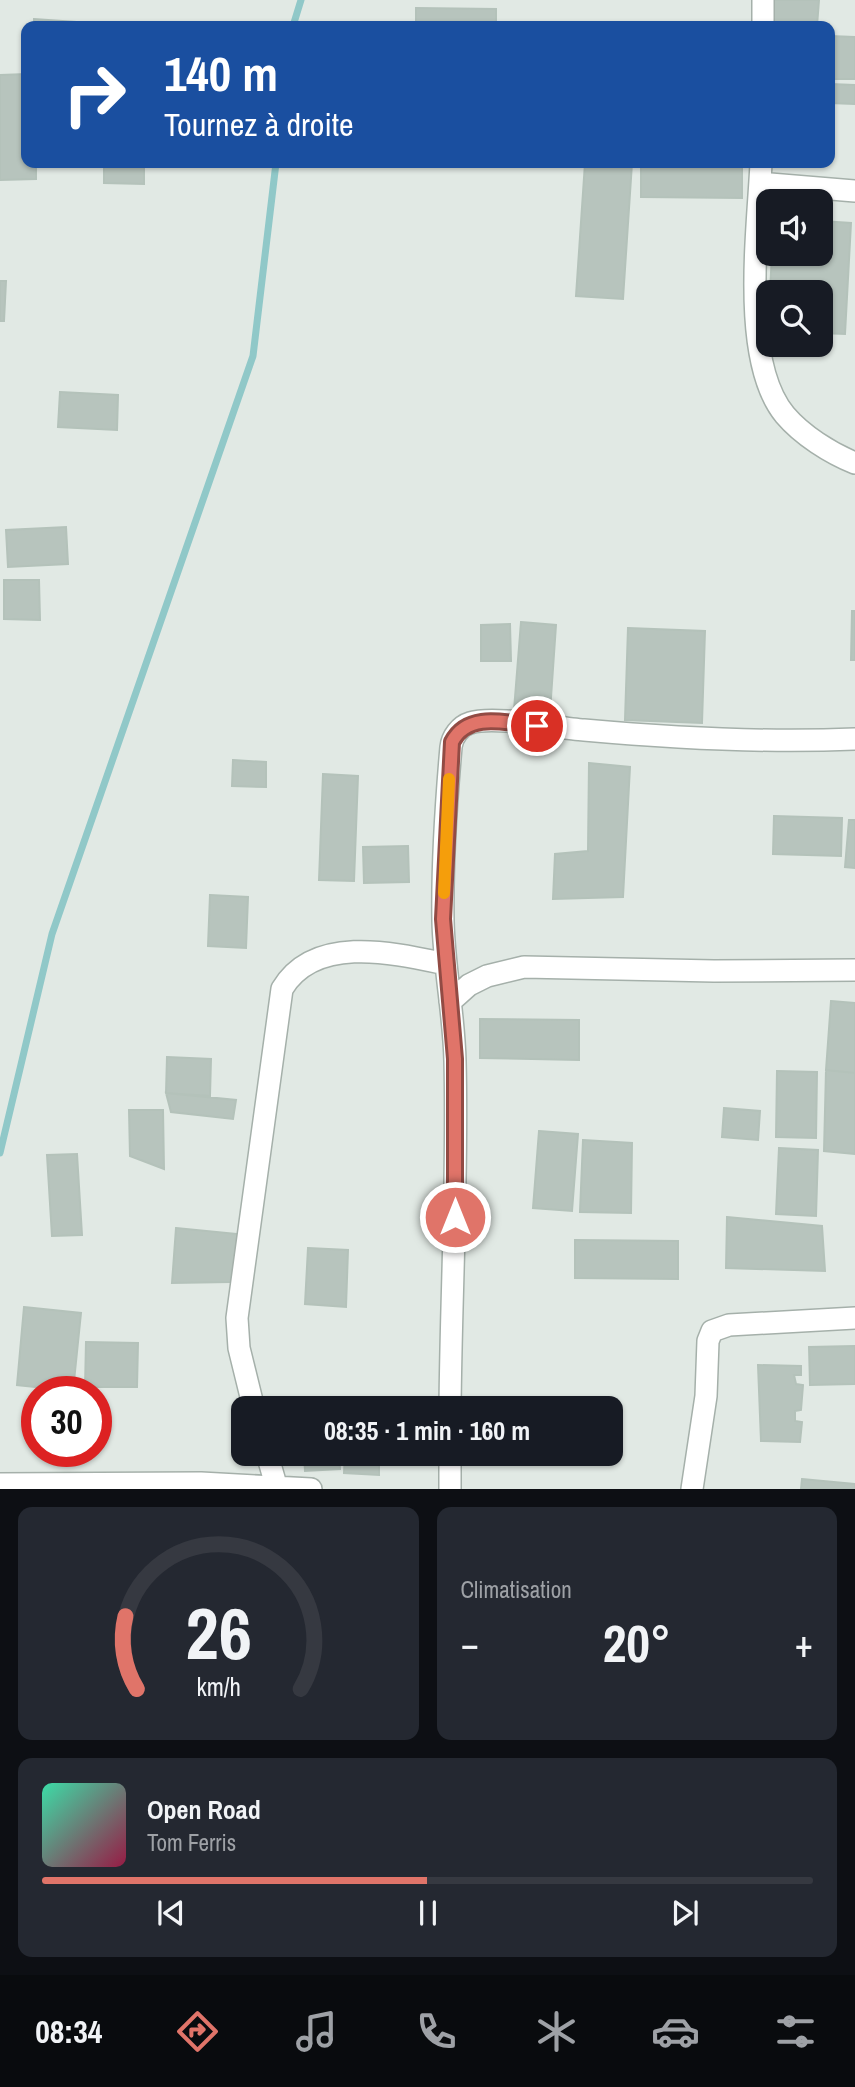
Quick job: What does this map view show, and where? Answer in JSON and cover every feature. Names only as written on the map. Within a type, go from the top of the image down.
[{"type":"street","points":[[762,21],[763,0]]},
{"type":"street","points":[[855,191],[760,173],[756,286],[757,338],[774,396],[785,415],[815,441],[855,463]]},
{"type":"street","points":[[450,1396],[455,1059],[443,919],[452,742],[458,730],[469,723],[487,721],[587,730],[812,741],[855,738]]},
{"type":"street","points":[[251,1396],[239,1348],[237,1318],[282,989],[306,963],[321,956],[394,953],[446,964]]},
{"type":"street","points":[[450,1002],[469,985],[486,976],[524,967],[714,971],[855,970]]},
{"type":"street","points":[[692,1489],[706,1396],[708,1341],[712,1331],[729,1325],[855,1318]]},
{"type":"street","points":[[270,1466],[275,1485]]},
{"type":"street","points":[[450,1466],[450,1489]]},
{"type":"street","points":[[0,1484],[275,1485],[311,1489]]},
{"type":"building","points":[[774,0],[819,0],[817,21],[773,21]]},
{"type":"building","points":[[416,8],[496,9],[496,21],[416,21]]},
{"type":"building","points":[[835,36],[855,37],[855,79],[835,79]]},
{"type":"building","points":[[21,74],[21,168],[36,168],[36,179],[0,180],[0,75]]},
{"type":"building","points":[[835,84],[855,85],[855,104],[835,103]]},
{"type":"building","points":[[104,168],[144,168],[144,184],[104,183]]},
{"type":"building","points":[[585,168],[632,168],[623,299],[576,296]]},
{"type":"building","points":[[641,168],[742,168],[742,198],[641,197]]},
{"type":"building","points":[[833,222],[851,223],[845,334],[833,334],[833,280],[771,280],[771,266],[833,266]]},
{"type":"building","points":[[0,281],[6,281],[4,321],[0,321]]},
{"type":"building","points":[[60,392],[118,395],[117,430],[58,427]]},
{"type":"building","points":[[66,527],[68,564],[8,567],[6,530]]},
{"type":"building","points":[[4,580],[39,580],[40,620],[4,619]]},
{"type":"building","points":[[852,611],[855,611],[855,660],[851,660]]},
{"type":"building","points":[[521,622],[556,625],[550,712],[514,710]]},
{"type":"building","points":[[510,624],[511,661],[481,661],[481,625]]},
{"type":"building","points":[[628,628],[705,631],[702,723],[625,720]]},
{"type":"building","points":[[233,760],[266,762],[266,787],[232,786]]},
{"type":"building","points":[[589,763],[630,767],[623,897],[553,899],[555,854],[588,851]]},
{"type":"building","points":[[323,774],[358,776],[354,881],[319,880]]},
{"type":"building","points":[[774,816],[842,818],[841,856],[773,854]]},
{"type":"building","points":[[849,820],[855,820],[855,868],[845,867]]},
{"type":"building","points":[[408,846],[409,882],[364,883],[363,847]]},
{"type":"building","points":[[210,895],[248,897],[246,948],[208,946]]},
{"type":"building","points":[[831,1001],[855,1003],[855,1073],[826,1070]]},
{"type":"building","points":[[480,1019],[579,1020],[579,1060],[480,1058]]},
{"type":"building","points":[[167,1057],[211,1059],[210,1096],[166,1093]]},
{"type":"building","points":[[826,1070],[855,1073],[855,1154],[824,1151]]},
{"type":"building","points":[[777,1071],[817,1072],[816,1138],[776,1137]]},
{"type":"building","points":[[166,1093],[236,1100],[233,1119],[171,1112]]},
{"type":"building","points":[[724,1108],[760,1111],[758,1140],[722,1137]]},
{"type":"building","points":[[129,1110],[163,1110],[164,1169],[130,1156]]},
{"type":"building","points":[[539,1131],[578,1134],[572,1211],[533,1208]]},
{"type":"building","points":[[583,1140],[632,1143],[631,1213],[580,1212]]},
{"type":"building","points":[[779,1148],[818,1150],[816,1216],[776,1214]]},
{"type":"building","points":[[77,1154],[82,1235],[52,1236],[47,1155]]},
{"type":"building","points":[[727,1217],[822,1226],[825,1271],[726,1268]]},
{"type":"building","points":[[176,1228],[248,1235],[230,1282],[172,1283]]},
{"type":"building","points":[[575,1240],[678,1241],[678,1279],[575,1278]]},
{"type":"building","points":[[308,1248],[348,1250],[346,1307],[305,1304]]},
{"type":"building","points":[[24,1307],[81,1313],[75,1376],[21,1376],[21,1385],[17,1385]]},
{"type":"building","points":[[86,1342],[138,1343],[137,1387],[112,1387],[112,1376],[85,1376]]},
{"type":"building","points":[[855,1346],[855,1384],[810,1385],[809,1347]]},
{"type":"building","points":[[758,1365],[801,1366],[801,1375],[794,1375],[796,1384],[803,1385],[801,1410],[795,1411],[795,1421],[802,1422],[800,1442],[761,1441]]},
{"type":"building","points":[[305,1466],[340,1466],[340,1469],[305,1471]]},
{"type":"building","points":[[344,1466],[379,1466],[379,1475],[344,1473]]},
{"type":"building","points":[[802,1479],[855,1484],[855,1489],[801,1489]]},
{"type":"waterway","points":[[295,21],[301,0]]},
{"type":"waterway","points":[[0,1153],[52,934],[253,356],[275,168]]},
{"type":"slow traffic","points":[[444,893],[449,779]]},
{"type":"route","points":[[455,1217],[455,1059],[443,919],[452,742],[458,730],[469,723],[487,721],[537,726]]}]
